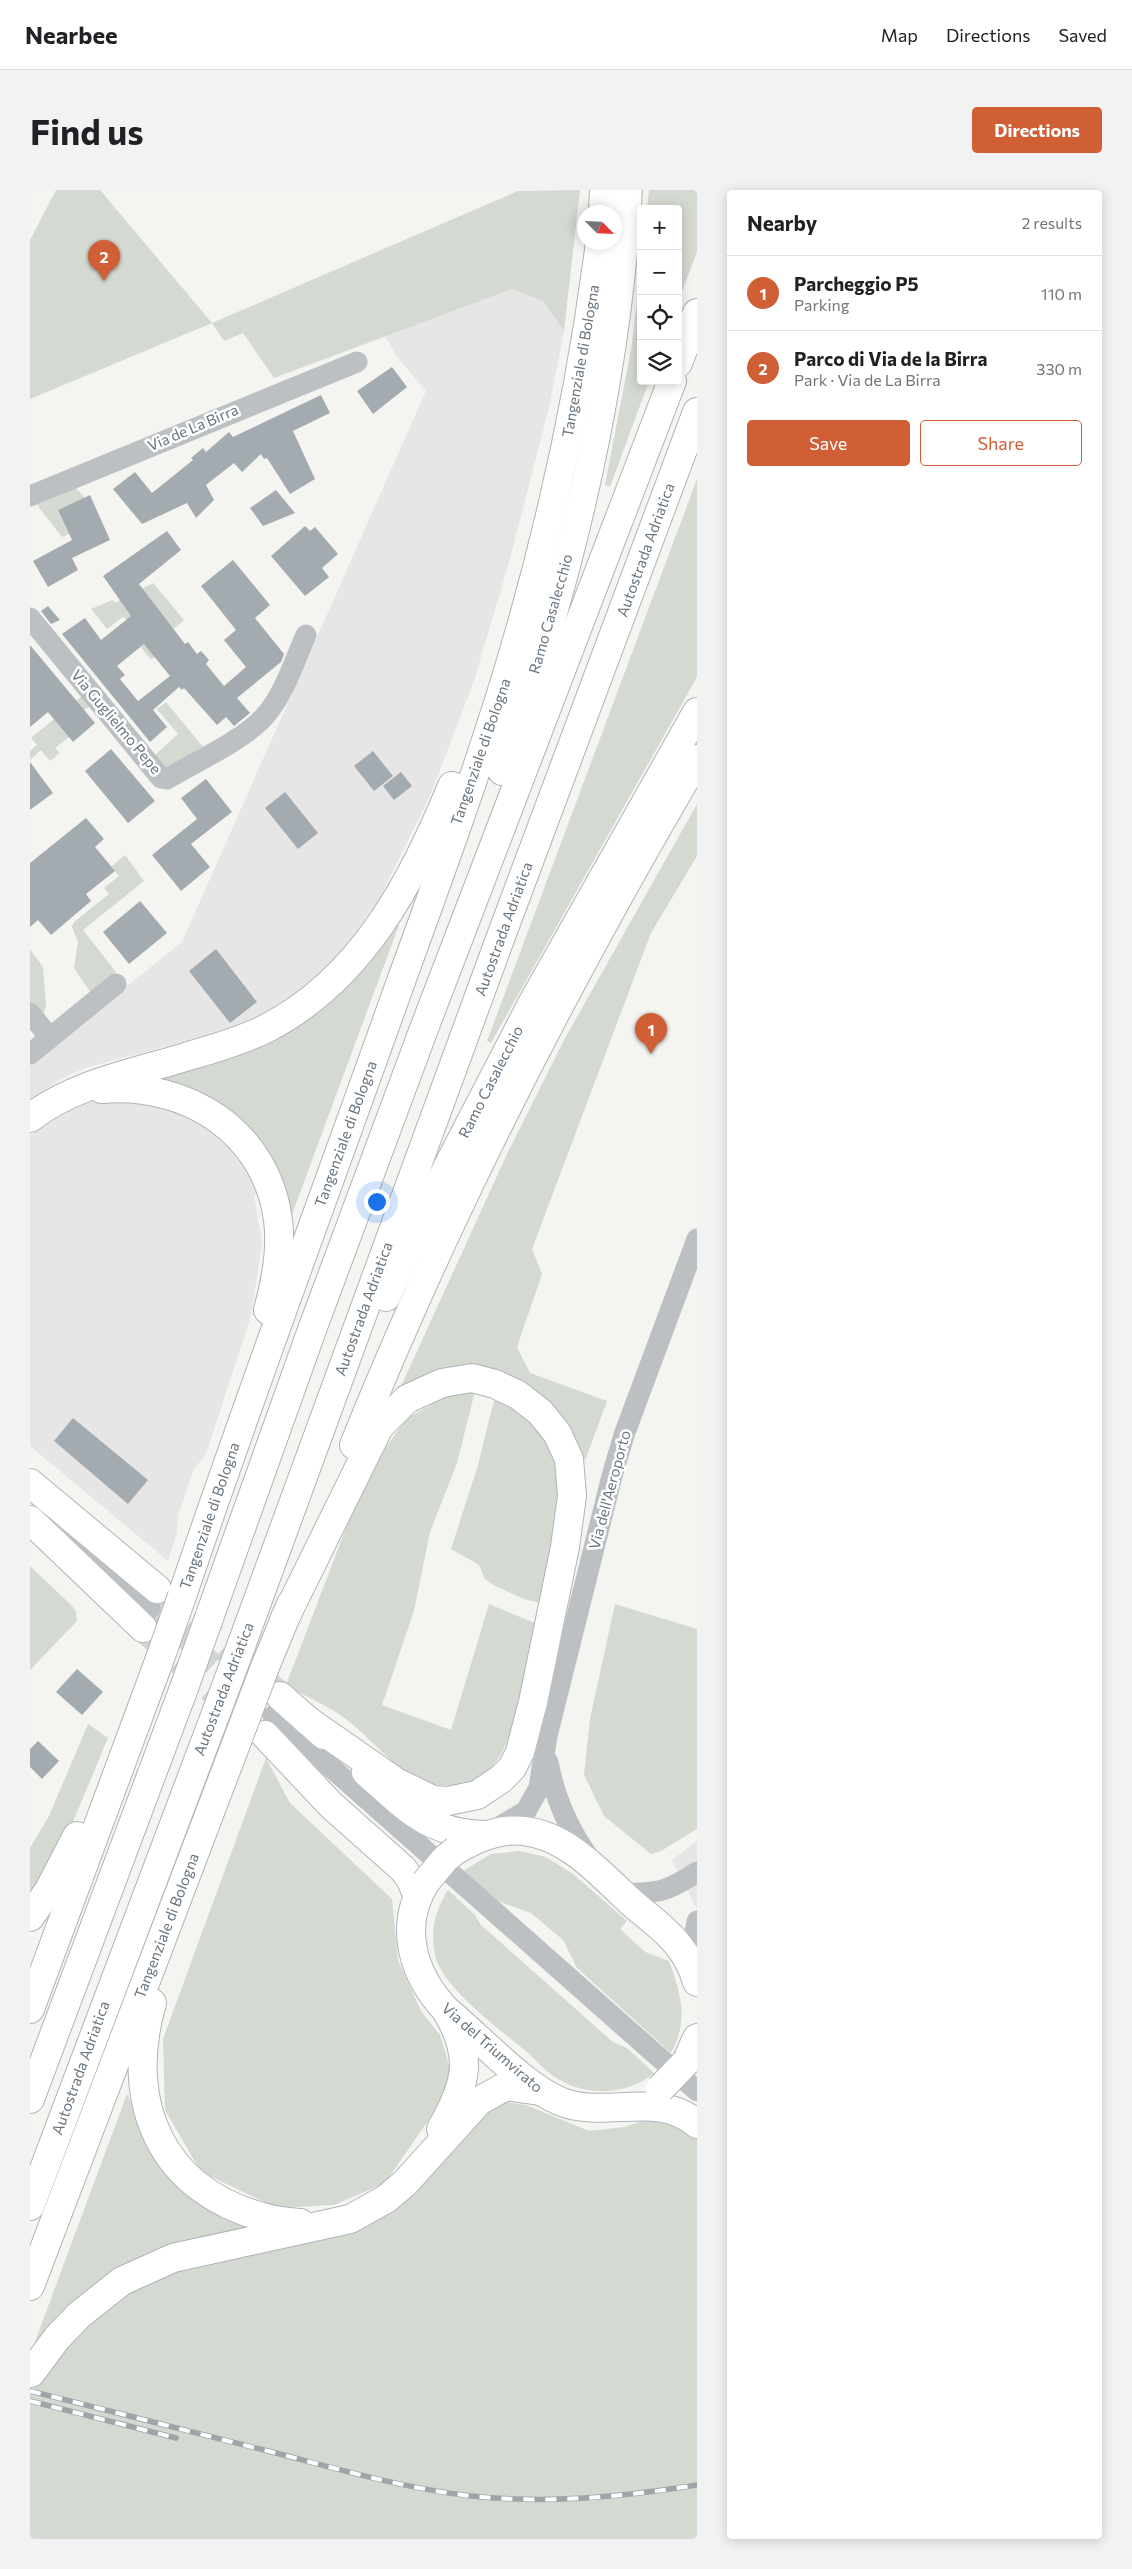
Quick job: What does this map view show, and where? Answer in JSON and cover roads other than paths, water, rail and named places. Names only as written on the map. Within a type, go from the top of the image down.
[{"type":"main road","points":[[603,205],[604,190]]},
{"type":"main road","name":"Ramo Casalecchio","points":[[425,1026],[480,835],[549,626],[582,505],[596,434],[616,309],[628,190]]},
{"type":"main road","name":"Tangenziale di Bologna","points":[[30,2009],[154,1674],[158,1605],[212,1508],[505,683],[546,535],[579,386],[599,250]]},
{"type":"main road","points":[[682,352],[697,312]]},
{"type":"main road","points":[[30,2099],[184,1688],[317,1318],[425,1026],[670,385]]},
{"type":"main road","name":"Autostrada Adriatica","points":[[30,2206],[241,1646],[500,939],[697,412]]},
{"type":"main road","points":[[30,1118],[71,1094],[134,1071],[192,1056],[266,1029],[311,1001],[354,961],[400,892],[442,810],[546,535]]},
{"type":"main road","name":"Ramo Casalecchio","points":[[308,1464],[377,1314],[494,1075],[576,923],[697,712]]},
{"type":"main road","name":"Tangenziale di Bologna","points":[[30,2286],[218,1793],[264,1721],[265,1667],[419,1290],[541,1038],[697,759]]},
{"type":"main road","points":[[71,1094],[96,1089],[135,1088],[173,1096],[190,1102],[206,1110],[233,1131],[255,1158],[268,1181],[278,1220],[278,1264],[266,1317],[212,1508]]},
{"type":"main road","points":[[284,1620],[379,1427],[407,1399],[442,1383],[472,1378],[496,1384],[518,1395],[540,1412],[557,1433],[569,1459],[572,1496],[570,1513],[551,1621],[533,1702],[520,1752],[512,1768],[501,1779],[477,1795],[448,1802],[433,1800],[396,1782],[307,1720]]},
{"type":"main road","points":[[30,1483],[158,1605]]},
{"type":"main road","points":[[30,1520],[158,1605]]},
{"type":"main road","points":[[30,1917],[65,1863],[99,1784],[154,1674]]},
{"type":"main road","name":"Via del Triumvirato","points":[[264,1721],[307,1720],[417,1816],[437,1827],[462,1834],[487,1835],[507,1831],[525,1831],[542,1835],[570,1849],[677,1944],[693,1972]]},
{"type":"main road","points":[[264,1721],[331,1805],[396,1863],[421,1890]]},
{"type":"main road","points":[[218,1793],[149,2016],[141,2071],[147,2108],[160,2143],[176,2165],[201,2188],[232,2206],[267,2218],[319,2226]]},
{"type":"main road","name":"Via del Triumvirato","points":[[487,1835],[456,1850],[445,1859],[421,1890],[412,1919],[411,1942],[416,1966],[434,1997],[446,2010],[540,2091],[561,2102],[581,2108],[625,2106],[668,2108],[697,2124]]},
{"type":"main road","points":[[415,2171],[452,2110],[462,2083],[465,2063],[464,2046],[446,2010]]},
{"type":"main road","name":"Via del Triumvirato","points":[[625,2106],[640,2102],[660,2089],[692,2050]]},
{"type":"main road","points":[[31,2373],[57,2338],[79,2315],[122,2281],[173,2258],[350,2219],[367,2211],[406,2183],[479,2101],[506,2086],[540,2091]]},
{"type":"street","name":"Via de La Birra","points":[[30,496],[357,362]]},
{"type":"street","name":"Via Guglielmo Pepe","points":[[30,618],[161,778],[167,779],[247,732],[263,718],[277,698],[306,635]]},
{"type":"street","points":[[30,1054],[116,984]]},
{"type":"street","points":[[30,1014],[50,1038]]},
{"type":"street","name":"Via dell'Aeroporto","points":[[487,1835],[526,1811],[539,1788],[545,1747],[624,1435],[697,1239]]},
{"type":"street","points":[[30,1490],[125,1586]]},
{"type":"street","points":[[30,1511],[125,1586],[158,1605]]},
{"type":"street","points":[[264,1721],[697,2091]]},
{"type":"street","name":"Via dell'Aeroporto","points":[[545,1747],[553,1789],[562,1812],[575,1838],[611,1884]]},
{"type":"street","points":[[611,1884],[659,1893],[697,1872]]},
{"type":"street","name":"Via del Triumvirato","points":[[693,1972],[697,1921]]},
{"type":"tunnel","points":[[161,1592],[277,1693]]},
{"type":"tunnel","points":[[150,1608],[263,1707]]},
{"type":"tunnel","points":[[148,1632],[239,1713]]},
{"type":"railway","points":[[30,2391],[371,2477],[446,2493],[500,2498],[556,2499],[612,2496],[697,2485]]},
{"type":"railway","points":[[30,2401],[176,2438]]},
{"type":"place","name":"Parco di Via de la Birra","points":[[104,281]]},
{"type":"place","name":"Parcheggio P5","points":[[651,1054]]}]
